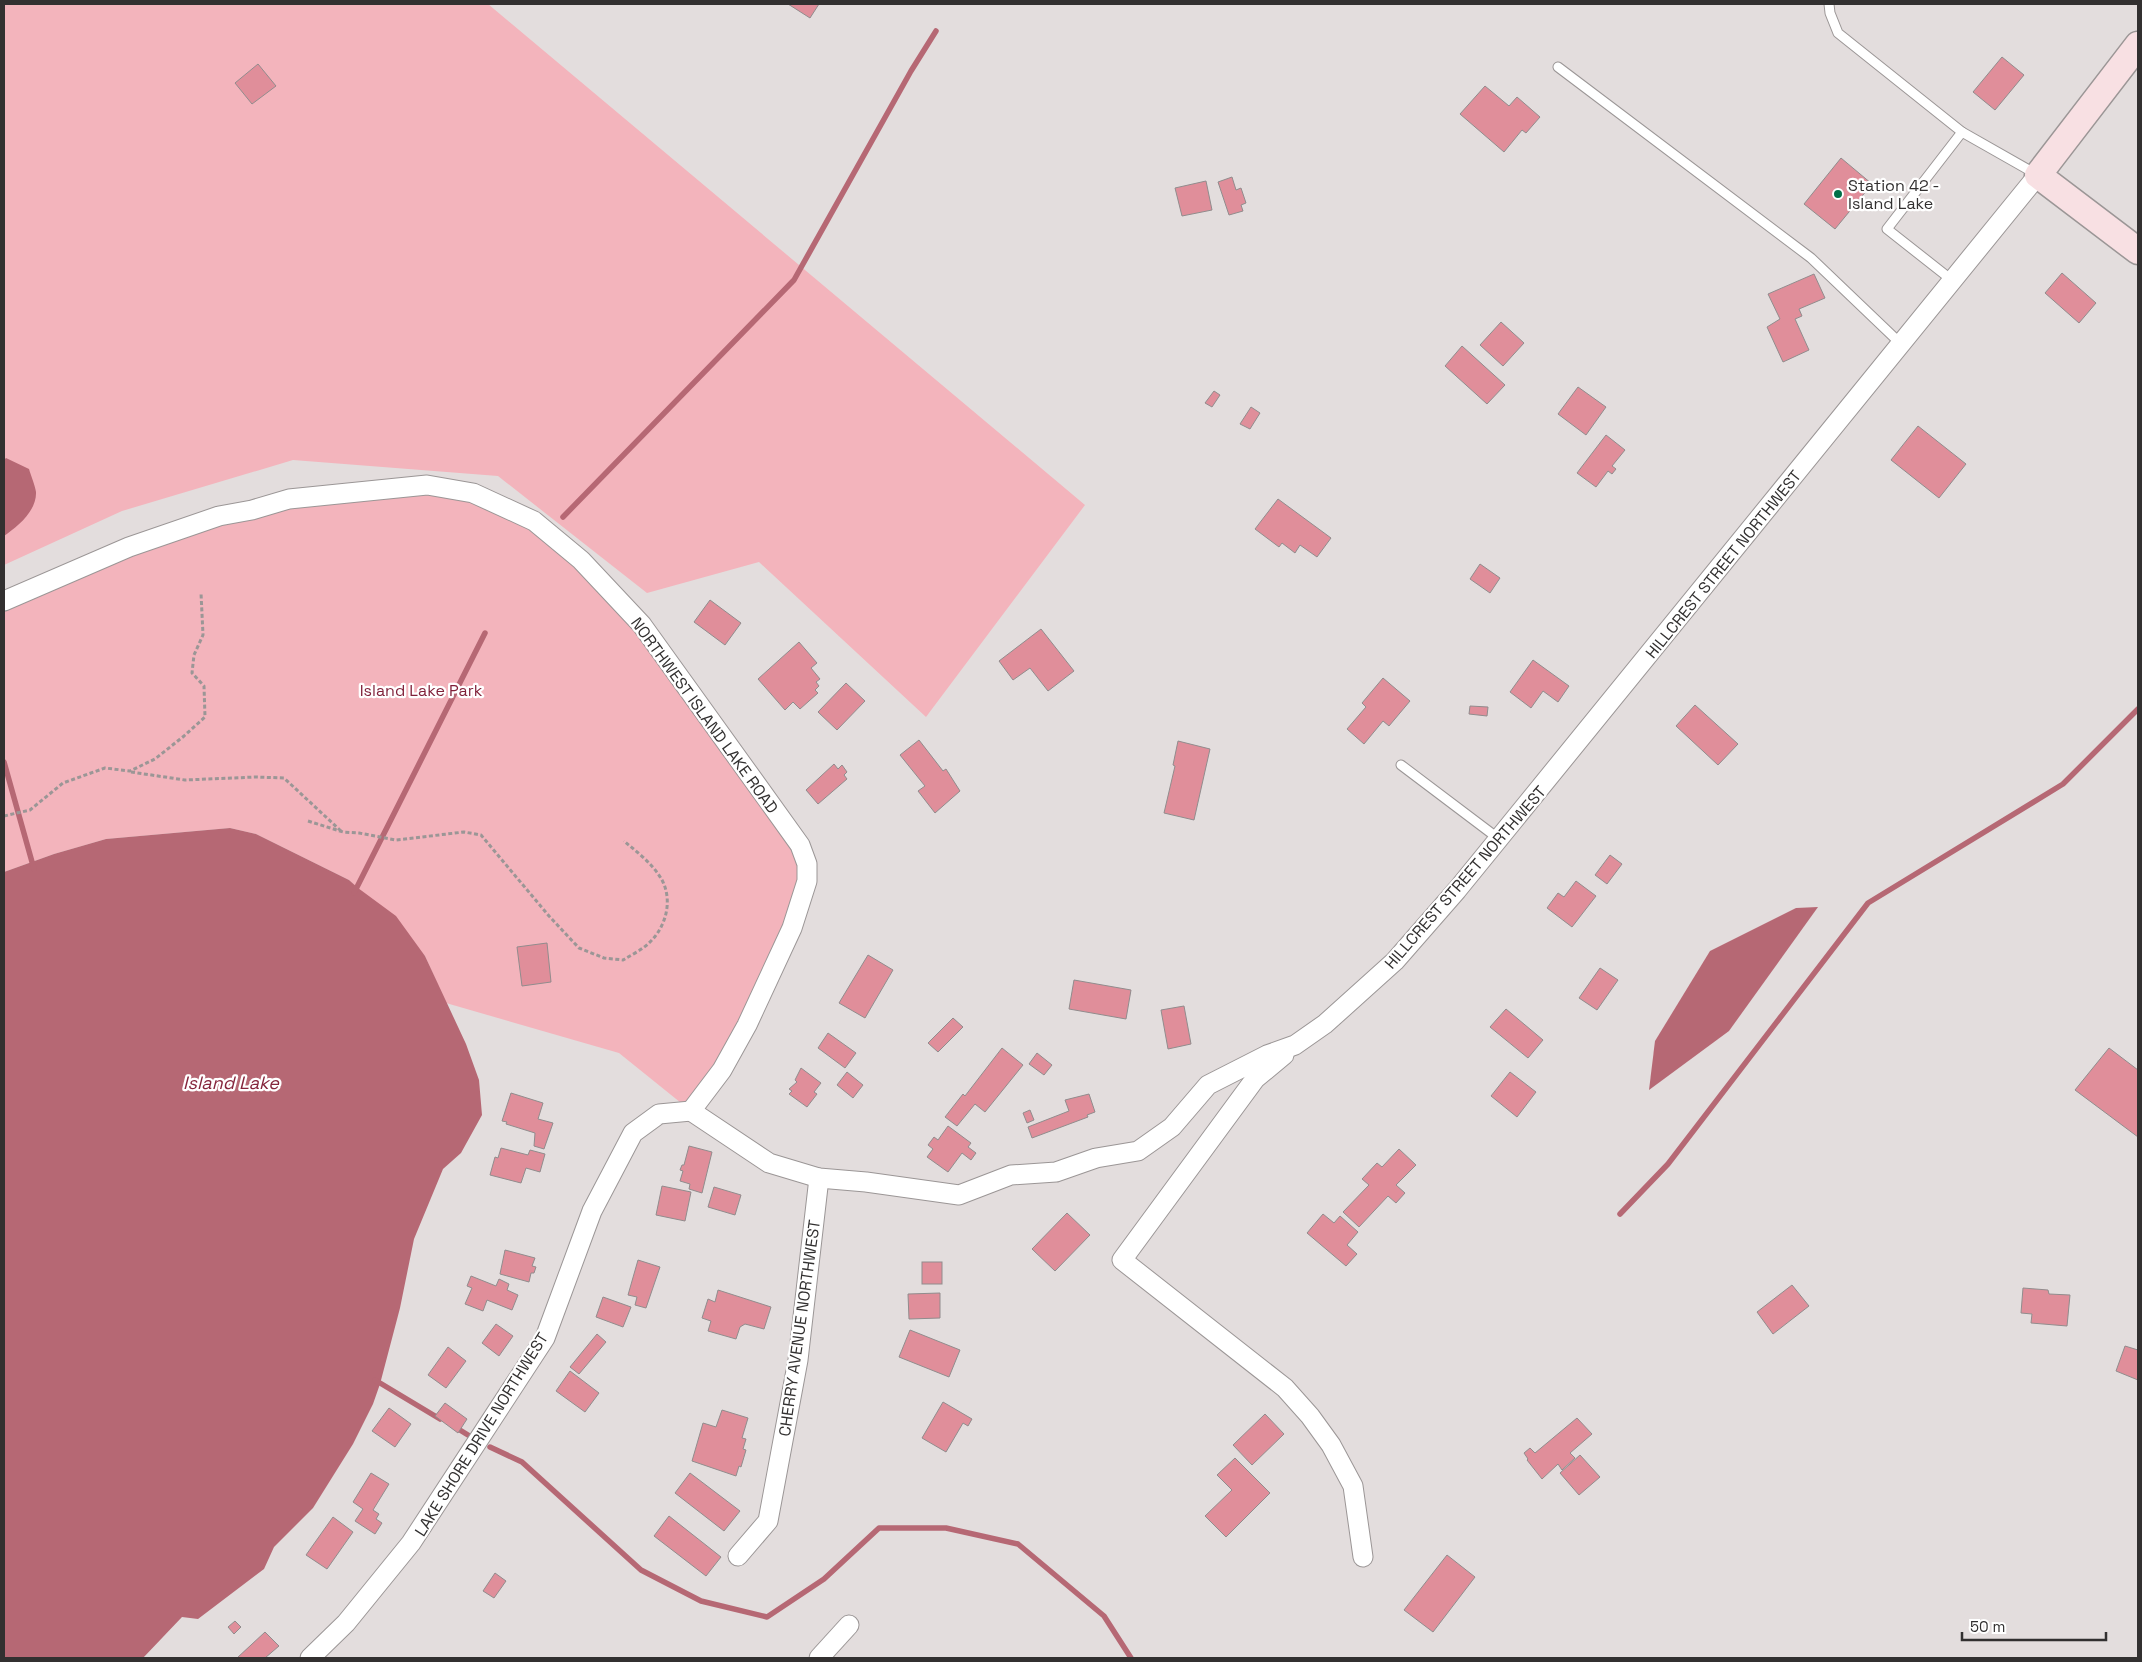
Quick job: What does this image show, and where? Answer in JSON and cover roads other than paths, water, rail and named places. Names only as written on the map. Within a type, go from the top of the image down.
[{"type":"main road","points":[[2138,45],[2038,175],[2138,251]]},
{"type":"street","name":"HILLCREST STREET NORTHWEST","points":[[692,1111],[769,1163],[819,1178],[866,1182],[959,1195],[1011,1175],[1056,1172],[1096,1158],[1138,1151],[1172,1127],[1208,1085],[1267,1055],[1295,1045],[1326,1024],[1396,961],[1499,839],[2038,175]]},
{"type":"street","name":"NORTHWEST ISLAND LAKE ROAD","points":[[4,601],[138,544],[219,516],[252,510],[289,499],[427,485],[473,493],[534,521],[581,560],[642,625],[800,845],[808,864],[804,895],[792,928],[751,1016],[722,1070],[692,1111]]},
{"type":"street","points":[[1295,1045],[1255,1079],[1122,1260],[1284,1388],[1310,1416],[1331,1444],[1353,1486],[1363,1557]]},
{"type":"street","name":"LAKE SHORE DRIVE NORTHWEST","points":[[310,1658],[346,1623],[411,1543],[544,1338],[592,1211],[633,1133],[659,1114],[692,1111]]},
{"type":"street","name":"CHERRY AVENUE NORTHWEST","points":[[738,1556],[768,1521],[798,1360],[819,1178]]},
{"type":"street","points":[[819,1658],[849,1625]]},
{"type":"lane","points":[[1829,4],[1830,13],[1838,33],[1962,132],[2038,175]]},
{"type":"lane","points":[[1558,67],[1811,258],[1902,344]]},
{"type":"lane","points":[[1953,281],[1887,229],[1962,132]]},
{"type":"lane","points":[[1401,765],[1499,839]]},
{"type":"water","points":[[6,458],[29,469],[36,492],[30,512],[15,528],[4,536],[4,460]]},
{"type":"water","name":"Island Lake","points":[[230,828],[256,834],[349,880],[396,916],[425,956],[466,1044],[479,1080],[482,1115],[461,1153],[443,1169],[414,1239],[400,1308],[373,1404],[353,1444],[313,1508],[274,1547],[264,1569],[198,1619],[182,1617],[143,1658],[4,1658],[4,872],[54,854],[106,839]]},
{"type":"water","points":[[1818,907],[1729,1031],[1649,1090],[1655,1041],[1710,951],[1796,908]]},
{"type":"waterway","points":[[563,517],[794,280],[911,71],[936,31]]},
{"type":"waterway","points":[[354,893],[485,633]]},
{"type":"waterway","points":[[1620,1214],[1668,1164],[1868,903],[2063,784],[2138,709]]},
{"type":"waterway","points":[[4,762],[34,869]]},
{"type":"waterway","points":[[375,1380],[440,1419]]},
{"type":"waterway","points":[[455,1427],[468,1435]]},
{"type":"waterway","points":[[490,1447],[522,1462],[641,1570],[701,1601],[767,1617],[824,1579],[879,1528],[946,1528],[1018,1544],[1104,1616],[1131,1658]]},
{"type":"place","name":"Station 42 - Island Lake","points":[[1838,194]]},
{"type":"park label","name":"Island Lake Park","points":[[421,690]]}]
